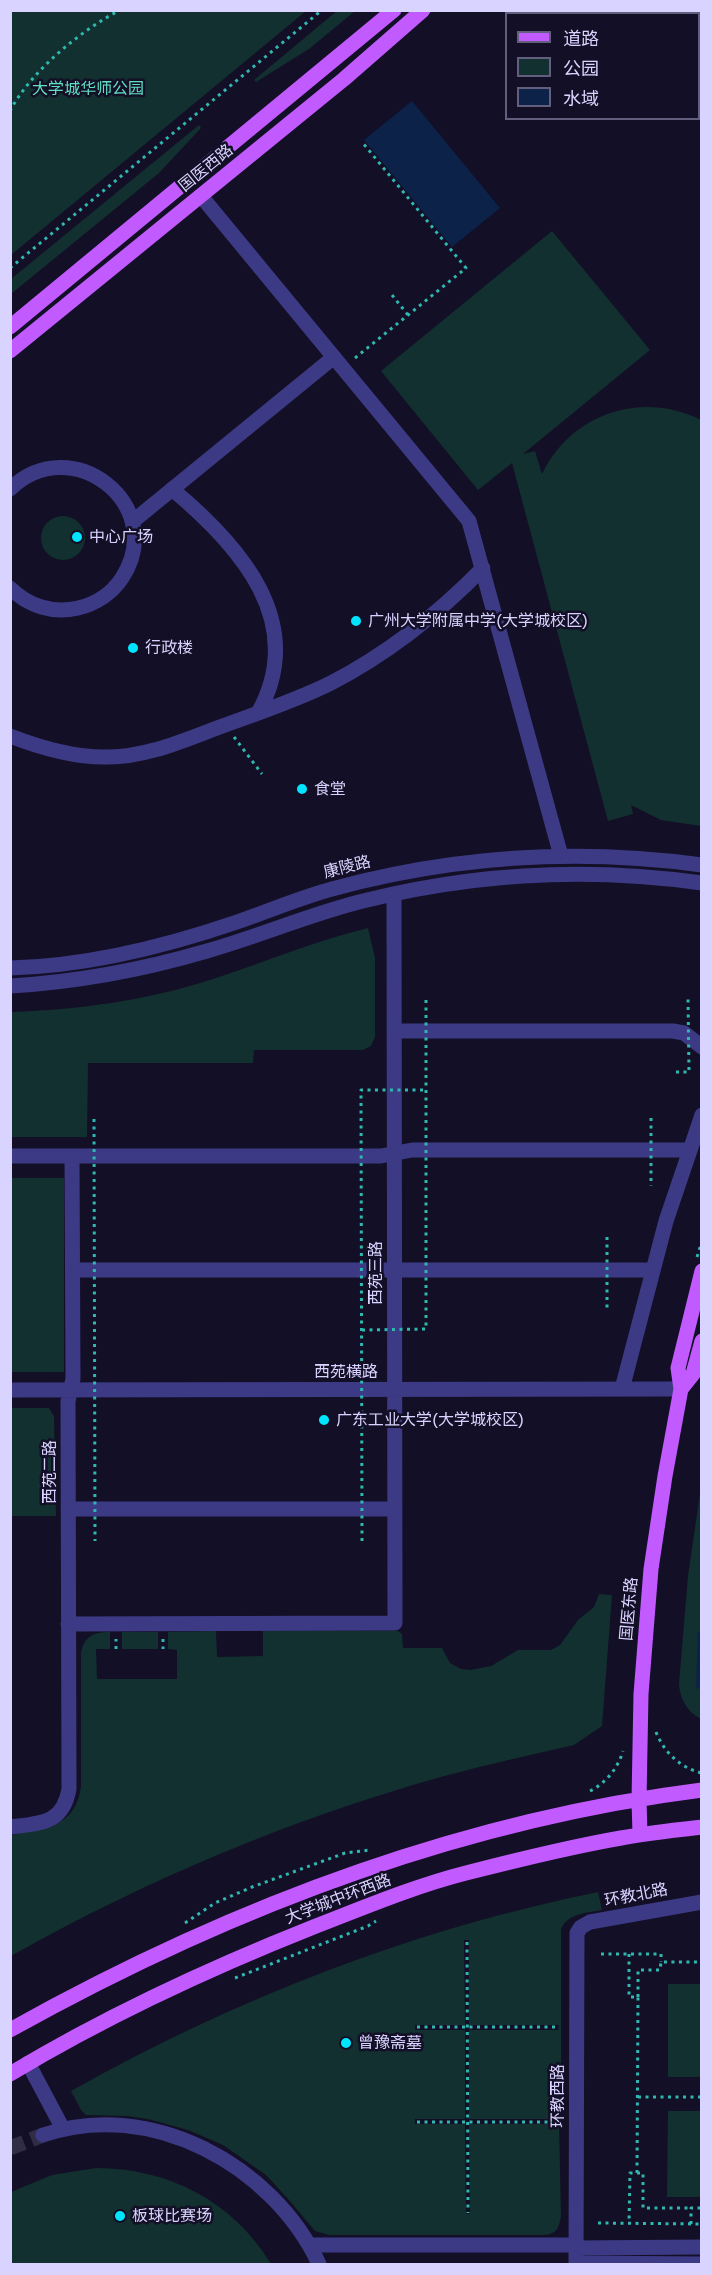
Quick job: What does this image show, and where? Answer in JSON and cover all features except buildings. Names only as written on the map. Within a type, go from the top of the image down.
[{"type":"main road","name":"国医西路","points":[[10,327],[394,10]]},
{"type":"main road","name":"国医西路","points":[[10,351],[344,79],[423,10]]},
{"type":"main road","name":"国医东路","points":[[640,1834],[641,1703],[650,1580],[665,1476],[681,1389],[678,1368],[698,1268]]},
{"type":"main road","name":"国医东路","points":[[681,1389],[693,1374],[702,1341]]},
{"type":"main road","name":"大学城中环西路","points":[[10,2030],[125,1968],[262,1907],[319,1885],[431,1848],[490,1832],[639,1800],[702,1790]]},
{"type":"main road","name":"大学城中环西路","points":[[10,2074],[87,2029],[174,1986],[276,1942],[390,1898],[465,1873],[583,1845],[640,1834],[702,1827]]},
{"type":"street","points":[[201,195],[467,518],[483,568],[561,855]]},
{"type":"street","points":[[132,522],[339,362]]},
{"type":"street","points":[[10,588],[27,601],[54,610],[76,609],[99,600],[115,587],[128,566],[134,542],[132,522],[125,504],[101,479],[83,470],[63,467],[48,469],[12,483]]},
{"type":"street","points":[[172,489],[207,519],[227,541],[255,579],[266,599],[273,621],[275,662],[269,690],[258,713]]},
{"type":"street","points":[[10,736],[53,750],[107,758],[150,752],[330,684],[386,651],[433,615],[483,568]]},
{"type":"street","name":"康陵路","points":[[10,968],[130,953],[202,934],[330,890],[408,871],[483,860],[561,855],[648,858],[702,865]]},
{"type":"street","points":[[10,986],[90,978],[155,966],[210,951],[334,909],[394,894],[477,879],[553,874],[640,876],[702,884]]},
{"type":"street","name":"西苑三路","points":[[68,1624],[395,1623],[394,894]]},
{"type":"street","points":[[394,1031],[667,1030],[684,1033],[702,1047]]},
{"type":"street","points":[[622,1389],[652,1270],[702,1114]]},
{"type":"street","points":[[10,1156],[381,1156],[412,1150],[689,1150]]},
{"type":"street","name":"西苑二路","points":[[10,1827],[45,1821],[56,1816],[64,1806],[69,1789],[68,1401],[73,1379],[72,1156]]},
{"type":"street","points":[[73,1270],[652,1270]]},
{"type":"street","name":"西苑横路","points":[[10,1390],[681,1389]]},
{"type":"street","points":[[68,1509],[395,1509]]},
{"type":"street","name":"环教北路","points":[[579,1929],[591,1922],[702,1902]]},
{"type":"street","name":"环教西路","points":[[576,2255],[575,1940],[579,1929]]},
{"type":"street","points":[[28,2063],[63,2129]]},
{"type":"street","points":[[43,2135],[63,2129],[96,2126],[137,2128],[178,2138],[205,2149],[232,2163],[258,2183],[284,2210],[309,2245],[319,2265]]},
{"type":"street","points":[[309,2245],[576,2255],[702,2264]]},
{"type":"street","points":[[576,2255],[633,2247],[702,2247]]},
{"type":"path","points":[[10,111],[18,96],[48,63],[92,28],[120,10]]},
{"type":"path","points":[[10,268],[322,10]]},
{"type":"path","points":[[339,362],[408,315],[466,268],[362,142]]},
{"type":"path","points":[[392,295],[408,315]]},
{"type":"path","points":[[225,725],[262,774]]},
{"type":"path","points":[[676,1072],[689,1072],[688,998]]},
{"type":"path","points":[[362,1330],[426,1329],[426,999]]},
{"type":"path","points":[[362,1541],[361,1090],[426,1090]]},
{"type":"path","points":[[651,1118],[651,1186]]},
{"type":"path","points":[[94,1119],[94,1541]]},
{"type":"path","points":[[607,1237],[607,1308]]},
{"type":"path","points":[[698,1268],[702,1241]]},
{"type":"path","points":[[654,1723],[660,1742],[675,1760],[684,1767],[702,1773]]},
{"type":"path","points":[[588,1793],[605,1781],[615,1770],[626,1744]]},
{"type":"path","points":[[180,1926],[215,1903],[252,1887],[345,1853],[379,1849]]},
{"type":"path","points":[[231,1979],[368,1926],[384,1915]]},
{"type":"path","points":[[466,1942],[468,2213]]},
{"type":"path","points":[[601,1954],[661,1954],[660,1970],[638,1970],[637,2173]]},
{"type":"path","points":[[628,1954],[628,1997],[638,1997]]},
{"type":"path","points":[[661,1962],[702,1962]]},
{"type":"path","points":[[417,2027],[556,2027]]},
{"type":"path","points":[[638,2097],[702,2097]]},
{"type":"path","points":[[417,2122],[576,2122]]},
{"type":"path","points":[[629,2223],[630,2173],[644,2173],[643,2208],[702,2208]]},
{"type":"path","points":[[691,2208],[691,2224]]},
{"type":"path","points":[[598,2223],[702,2224]]},
{"type":"green space","name":"大学城华师公园","points":[[11,10],[306,10],[306,11],[11,255]]},
{"type":"green space","points":[[338,10],[355,11],[309,49],[256,82],[254,80]]},
{"type":"green space","points":[[199,125],[201,128],[159,173],[11,294],[11,279]]},
{"type":"green space","points":[[552,231],[650,350],[523,454],[535,451],[542,474],[555,453],[571,436],[589,423],[610,413],[632,408],[655,407],[678,411],[701,420],[701,826],[661,820],[631,805],[633,814],[608,821],[512,463],[478,490],[381,371]]},
{"type":"green space","points":[[63,516],[79,522],[85,538],[79,554],[63,560],[47,554],[41,538],[47,522]]},
{"type":"green space","points":[[368,928],[375,958],[375,1037],[371,1046],[363,1050],[254,1050],[253,1063],[88,1063],[87,1137],[11,1137],[11,1012],[87,1006],[164,993]]},
{"type":"green space","points":[[10,1178],[64,1178],[64,1372],[11,1372]]},
{"type":"green space","points":[[11,1408],[49,1408],[54,1416],[56,1516],[11,1516]]},
{"type":"green space","points":[[701,1486],[701,1719],[685,1704],[679,1684],[688,1576]]},
{"type":"green space","points":[[599,1594],[612,1595],[602,1726],[574,1745],[441,1777],[275,1832],[167,1877],[62,1928],[11,1956],[11,1835],[56,1824],[72,1811],[78,1801],[81,1787],[81,1653],[82,1647],[91,1636],[110,1632],[110,1649],[96,1649],[97,1679],[177,1679],[177,1650],[168,1649],[168,1632],[216,1631],[217,1657],[263,1656],[263,1631],[398,1631],[402,1634],[403,1648],[442,1648],[450,1663],[461,1669],[470,1670],[491,1666],[518,1650],[551,1650],[560,1645],[578,1620],[594,1607]]},
{"type":"green space","points":[[122,1632],[158,1632],[158,1649],[122,1649]]},
{"type":"green space","points":[[598,1892],[602,1910],[573,1917],[561,1929],[561,2105],[559,2105],[559,2119],[469,2119],[469,2030],[558,2030],[559,2025],[469,2025],[469,1940],[464,1940],[465,2025],[415,2025],[415,2030],[465,2030],[465,2119],[415,2119],[415,2124],[465,2124],[466,2214],[470,2214],[469,2124],[559,2124],[561,2216],[555,2232],[544,2235],[329,2235],[315,2231],[266,2175],[223,2145],[188,2130],[148,2119],[86,2115],[71,2091],[197,2026],[327,1971],[460,1926]]},
{"type":"green space","points":[[668,1984],[701,1984],[701,2077],[668,2077]]},
{"type":"green space","points":[[668,2111],[701,2111],[701,2197],[667,2197]]},
{"type":"green space","name":"板球比赛场","points":[[96,2168],[148,2174],[196,2192],[238,2222],[271,2264],[11,2264],[11,2192],[52,2175]]},
{"type":"water","points":[[412,101],[500,208],[452,247],[364,140]]},
{"type":"water","points":[[701,1632],[701,1687],[696,1689],[698,1633]]},
{"type":"tunnel","points":[[10,2148],[43,2135]]},
{"type":"place","name":"中心广场","points":[[77,537]]},
{"type":"place","name":"广州大学附属中学(大学城校区)","points":[[356,621]]},
{"type":"place","name":"行政楼","points":[[133,648]]},
{"type":"place","name":"食堂","points":[[302,789]]},
{"type":"place","name":"广东工业大学(大学城校区)","points":[[324,1420]]},
{"type":"place","name":"曾豫斋墓","points":[[346,2043]]},
{"type":"place","name":"板球比赛场","points":[[120,2216]]}]
